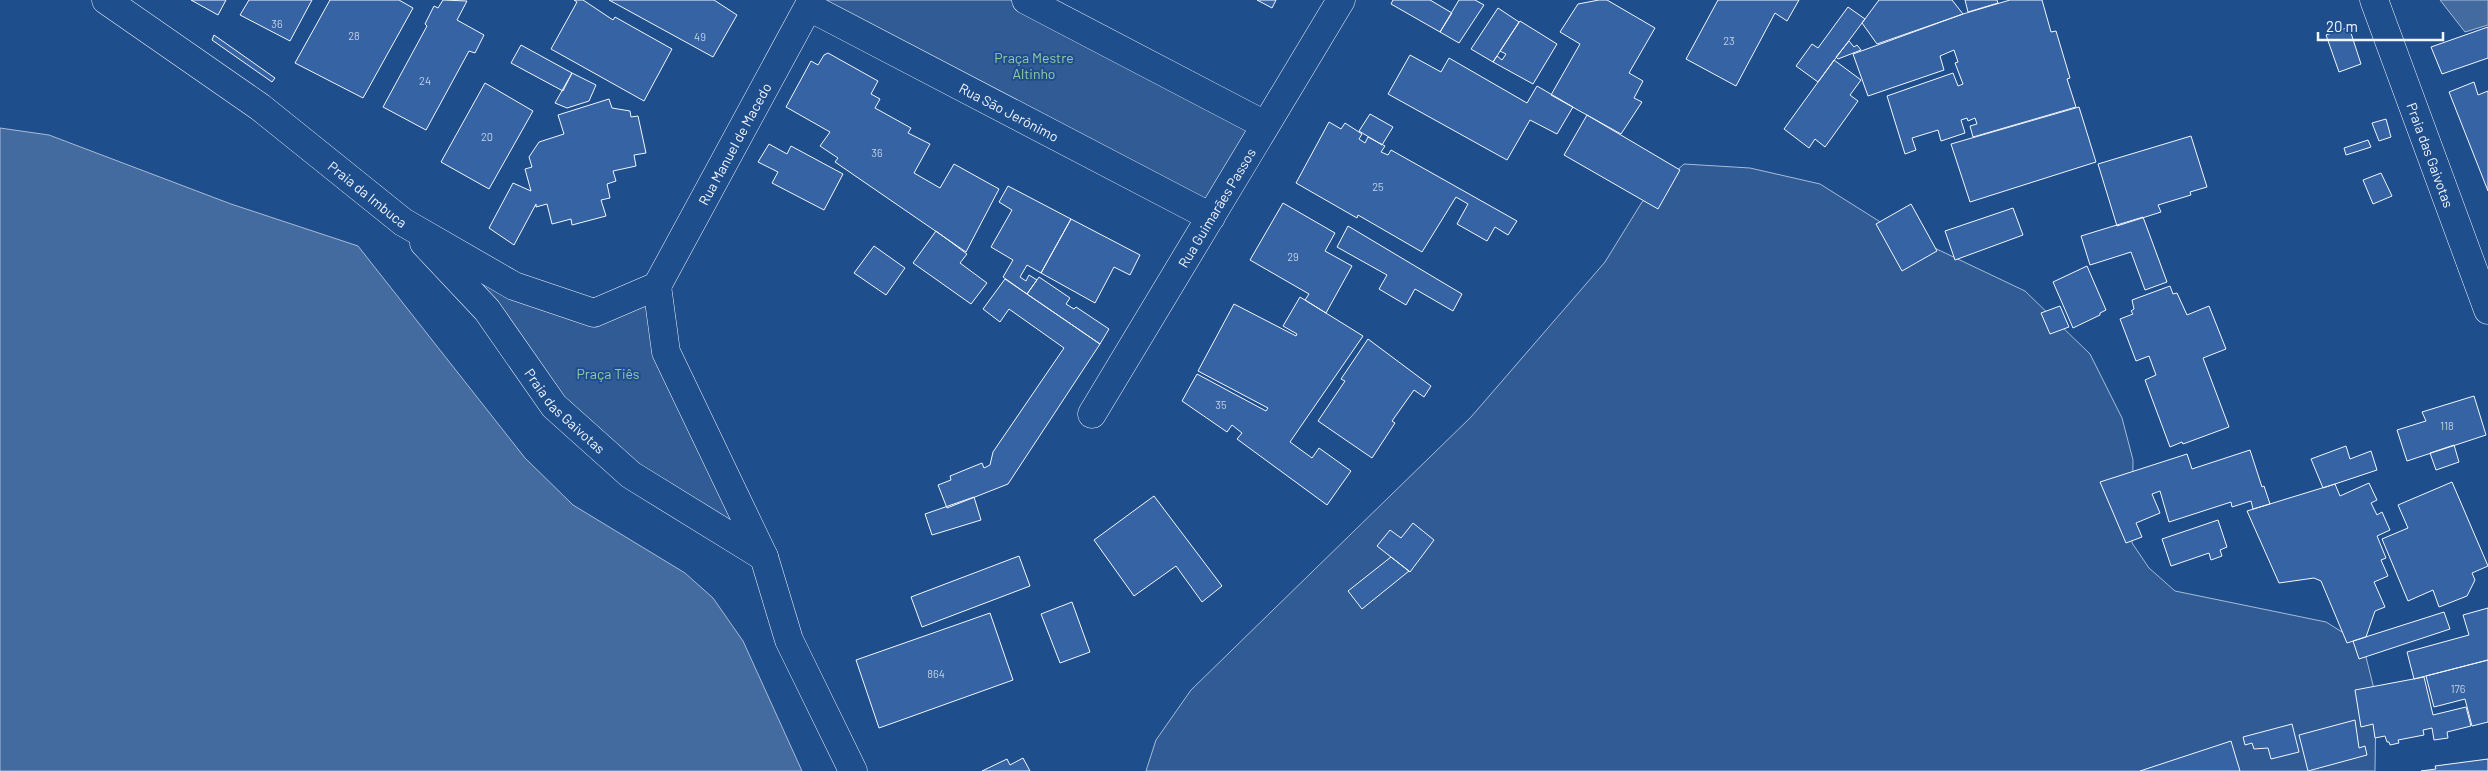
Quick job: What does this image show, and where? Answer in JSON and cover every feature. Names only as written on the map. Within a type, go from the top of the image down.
[{"type":"street","name":"Praia da Imbuca","points":[[106,0],[260,106],[403,222],[514,286],[594,314],[657,286]]},
{"type":"street","points":[[1026,0],[1266,126]]},
{"type":"street","name":"Rua Guimarães Passos","points":[[1092,414],[1341,0]]},
{"type":"street","name":"Praia das Gaivotas","points":[[2374,0],[2488,310]]},
{"type":"street","name":"Rua São Jerônimo","points":[[811,3],[1211,217]]},
{"type":"street","name":"Rua Manuel de Macedo","points":[[657,286],[811,3]]},
{"type":"street","name":"Praia das Gaivotas","points":[[403,222],[487,310],[554,406],[630,475],[764,557]]},
{"type":"street","points":[[657,286],[666,352],[764,557],[788,640],[853,771]]},
{"type":"green space","name":"Praça Mestre Altinho","points":[[812,0],[1026,0],[1265,125],[1211,217]]},
{"type":"green space","points":[[1684,164],[1750,168],[1820,184],[1882,223],[2025,291],[2090,354],[2122,418],[2133,460],[2132,543],[2149,568],[2175,591],[2326,622],[2363,645],[2376,697],[2375,771],[1146,771],[1156,740],[1191,690],[1471,417],[1605,262],[1642,202]]},
{"type":"green space","name":"Praça Tiês","points":[[403,222],[594,313],[657,286],[666,352],[764,557],[631,475]]},
{"type":"shaded area","points":[[2440,0],[2488,0],[2488,25],[2465,32]]},
{"type":"shaded area","points":[[0,128],[49,135],[231,204],[358,246],[525,458],[573,505],[685,573],[713,598],[743,641],[802,771],[0,771]]},
{"type":"building","points":[[191,0],[226,0],[218,15]]},
{"type":"building","points":[[249,0],[312,0],[290,41],[240,15]]},
{"type":"building","points":[[330,0],[399,0],[413,8],[363,98],[295,63]]},
{"type":"building","points":[[443,0],[467,1],[457,20],[484,35],[475,53],[469,51],[426,130],[383,107],[427,26],[425,24],[434,6],[438,8]]},
{"type":"building","points":[[574,0],[583,0],[613,20],[615,17],[672,49],[644,101],[551,49],[577,2]]},
{"type":"building","points":[[609,0],[714,0],[737,15],[713,57]]},
{"type":"building","points":[[1257,0],[1276,0],[1272,8]]},
{"type":"building","points":[[1393,0],[1430,0],[1452,13],[1440,32],[1391,4]]},
{"type":"building","points":[[1459,0],[1475,0],[1484,5],[1459,43],[1440,32]]},
{"type":"building","points":[[1607,0],[1655,28],[1629,73],[1643,81],[1634,98],[1642,102],[1621,134],[1551,95],[1580,44],[1560,32],[1578,4]]},
{"type":"building","points":[[1718,0],[1799,0],[1787,21],[1775,13],[1736,86],[1686,59]]},
{"type":"building","points":[[1879,0],[1952,0],[1963,14],[1877,44],[1862,23]]},
{"type":"building","points":[[1965,0],[1997,0],[1998,3],[1968,12]]},
{"type":"building","points":[[2010,0],[2042,0],[2051,32],[2056,31],[2070,78],[2067,79],[2076,107],[1973,137],[1970,126],[1977,124],[1975,118],[1968,121],[1967,118],[1961,120],[1965,133],[1941,141],[1938,130],[1912,138],[1916,150],[1905,154],[1887,96],[1953,73],[1958,86],[1963,84],[1955,63],[1958,62],[1954,50],[1940,56],[1944,70],[1868,96],[1853,54],[1963,14]]},
{"type":"building","points":[[1848,7],[1865,19],[1818,82],[1796,66],[1812,44],[1818,48]]},
{"type":"building","points":[[1498,8],[1519,22],[1493,62],[1471,49]]},
{"type":"building","points":[[1520,21],[1557,44],[1533,84],[1493,62],[1497,56],[1502,60],[1506,54],[1500,51]]},
{"type":"building","points":[[2349,27],[2361,64],[2339,72],[2326,35]]},
{"type":"building","points":[[2488,27],[2488,58],[2442,74],[2431,47]]},
{"type":"building","points":[[214,35],[275,78],[272,82],[212,40]]},
{"type":"building","points":[[1849,41],[1854,47],[1857,45],[1861,50],[1838,59],[1836,57]]},
{"type":"building","points":[[521,45],[572,73],[563,91],[511,63]]},
{"type":"building","points":[[828,53],[878,81],[871,94],[880,99],[875,108],[911,128],[908,133],[930,144],[914,173],[940,188],[954,164],[999,189],[966,252],[835,162],[838,158],[820,146],[830,132],[786,107],[811,61],[818,65],[824,55]]},
{"type":"building","points":[[1410,55],[1441,72],[1449,58],[1527,103],[1537,86],[1573,107],[1557,134],[1530,120],[1507,160],[1388,94]]},
{"type":"building","points":[[1834,60],[1861,80],[1850,95],[1858,101],[1825,147],[1815,139],[1809,148],[1784,129]]},
{"type":"building","points":[[572,73],[596,85],[589,101],[567,108],[555,103]]},
{"type":"building","points":[[2474,82],[2478,95],[2488,91],[2488,191],[2449,92]]},
{"type":"building","points":[[485,83],[533,111],[489,189],[441,162]]},
{"type":"building","points":[[609,99],[612,108],[630,111],[631,117],[638,116],[646,153],[634,155],[636,166],[613,171],[616,181],[607,184],[610,198],[601,200],[606,216],[572,225],[571,219],[552,224],[547,204],[536,207],[536,204],[514,245],[489,228],[513,183],[531,191],[525,169],[532,167],[529,157],[539,142],[564,134],[558,115]]},
{"type":"building","points":[[2079,107],[2096,162],[1970,202],[1951,144]]},
{"type":"building","points":[[1370,114],[1393,127],[1382,145],[1359,131]]},
{"type":"building","points":[[1587,115],[1680,170],[1658,209],[1564,155]]},
{"type":"building","points":[[2386,119],[2391,137],[2379,141],[2372,123]]},
{"type":"building","points":[[1329,122],[1341,129],[1345,123],[1362,134],[1359,139],[1365,143],[1368,137],[1385,146],[1381,152],[1388,155],[1391,150],[1517,221],[1508,235],[1495,227],[1487,241],[1457,224],[1468,204],[1456,197],[1422,252],[1358,215],[1357,218],[1296,183]]},
{"type":"building","points":[[2191,136],[2207,187],[2190,192],[2191,195],[2158,205],[2161,212],[2117,226],[2098,164]]},
{"type":"building","points":[[2368,140],[2371,147],[2346,155],[2344,148]]},
{"type":"building","points":[[769,144],[787,154],[791,146],[843,174],[824,210],[772,183],[778,172],[758,162]]},
{"type":"building","points":[[2381,173],[2392,196],[2373,204],[2363,180]]},
{"type":"building","points":[[1008,186],[1071,219],[1041,273],[1027,265],[1020,277],[1026,281],[1029,275],[1037,280],[1027,294],[1003,277],[1013,260],[991,247],[1012,210],[999,202]]},
{"type":"building","points":[[1283,203],[1335,233],[1325,251],[1352,266],[1326,313],[1305,300],[1309,294],[1250,260]]},
{"type":"building","points":[[1911,204],[1937,251],[1902,271],[1876,224]]},
{"type":"building","points":[[2013,208],[2023,235],[1955,260],[1945,231]]},
{"type":"building","points":[[2143,217],[2167,282],[2145,290],[2131,252],[2090,265],[2081,236]]},
{"type":"building","points":[[1071,219],[1140,255],[1130,275],[1114,267],[1095,303],[1041,273]]},
{"type":"building","points":[[1348,226],[1462,294],[1453,311],[1415,289],[1406,305],[1379,289],[1387,275],[1337,247]]},
{"type":"building","points":[[936,231],[967,254],[960,263],[987,283],[971,304],[913,263]]},
{"type":"building","points":[[874,246],[905,268],[886,295],[854,273]]},
{"type":"building","points":[[2087,266],[2106,310],[2100,313],[2100,315],[2073,328],[2053,282]]},
{"type":"building","points":[[1039,277],[1070,298],[1066,304],[1074,309],[1076,307],[1109,329],[1100,344],[1027,294]]},
{"type":"building","points":[[1005,279],[1100,344],[1008,484],[947,508],[938,485],[951,480],[950,476],[982,463],[984,468],[990,465],[993,452],[1064,348],[1009,309],[1000,322],[983,309]]},
{"type":"building","points":[[2170,286],[2173,294],[2177,293],[2187,315],[2209,306],[2226,349],[2203,358],[2229,427],[2170,447],[2145,380],[2156,375],[2149,356],[2136,361],[2120,319],[2133,314],[2131,311],[2134,309],[2132,300]]},
{"type":"building","points":[[1300,297],[1363,336],[1290,442],[1312,458],[1319,448],[1351,471],[1327,505],[1237,439],[1242,433],[1232,425],[1227,432],[1182,401],[1197,374],[1266,411],[1268,408],[1198,371],[1234,304],[1296,336],[1297,334],[1283,326]]},
{"type":"building","points":[[2060,306],[2069,327],[2050,334],[2041,313]]},
{"type":"building","points":[[1368,339],[1431,386],[1424,397],[1414,390],[1392,421],[1395,423],[1372,458],[1318,421],[1345,381],[1341,379]]},
{"type":"building","points":[[2474,396],[2486,435],[2407,461],[2397,430],[2426,421],[2422,412]]},
{"type":"building","points":[[2454,445],[2459,462],[2436,470],[2430,453]]},
{"type":"building","points":[[2346,446],[2350,459],[2371,451],[2377,470],[2323,488],[2311,459]]},
{"type":"building","points":[[2250,450],[2262,487],[2264,486],[2270,504],[2253,509],[2251,501],[2232,507],[2231,502],[2169,522],[2160,491],[2152,494],[2160,513],[2136,523],[2142,537],[2126,543],[2100,482],[2187,454],[2192,469]]},
{"type":"building","points":[[2452,482],[2488,566],[2472,573],[2475,580],[2467,596],[2439,607],[2433,590],[2408,601],[2382,539],[2408,528],[2398,505]]},
{"type":"building","points":[[2369,483],[2377,500],[2371,503],[2377,515],[2382,512],[2390,530],[2377,536],[2386,558],[2381,560],[2388,576],[2374,582],[2385,607],[2375,611],[2366,637],[2347,643],[2321,581],[2314,578],[2279,583],[2247,511],[2335,484],[2340,496]]},
{"type":"building","points":[[1154,496],[1222,586],[1202,602],[1176,566],[1134,596],[1094,540]]},
{"type":"building","points":[[974,497],[981,520],[932,535],[925,514]]},
{"type":"building","points":[[2218,520],[2227,547],[2220,550],[2222,556],[2211,560],[2209,553],[2171,566],[2162,539]]},
{"type":"building","points":[[1413,523],[1434,540],[1410,572],[1377,546],[1390,530],[1401,538]]},
{"type":"building","points":[[1019,556],[1030,586],[922,627],[911,597]]},
{"type":"building","points":[[1391,557],[1409,571],[1362,609],[1348,591]]},
{"type":"building","points":[[1072,602],[1090,652],[1060,663],[1041,614]]},
{"type":"building","points":[[2488,608],[2488,660],[2414,679],[2407,652],[2469,635],[2463,615]]},
{"type":"building","points":[[2444,612],[2450,629],[2359,659],[2353,641]]},
{"type":"building","points":[[990,613],[1013,680],[879,728],[856,660]]},
{"type":"building","points":[[2488,660],[2488,722],[2472,726],[2465,699],[2434,707],[2426,676]]},
{"type":"building","points":[[2424,677],[2433,715],[2466,707],[2471,726],[2447,732],[2448,738],[2434,740],[2432,728],[2423,730],[2424,735],[2398,740],[2399,743],[2390,745],[2385,736],[2375,738],[2373,724],[2361,727],[2355,690]]},
{"type":"building","points":[[2355,720],[2359,748],[2365,746],[2367,755],[2308,771],[2299,735]]},
{"type":"building","points":[[2292,724],[2299,752],[2271,759],[2268,748],[2254,749],[2252,743],[2245,745],[2243,737]]},
{"type":"building","points":[[2231,741],[2240,771],[2140,771]]},
{"type":"building","points":[[1023,758],[1030,771],[982,771],[1007,759],[1010,765]]},
{"type":"building","points":[[2488,759],[2488,771],[2421,771],[2436,769],[2435,766]]}]
